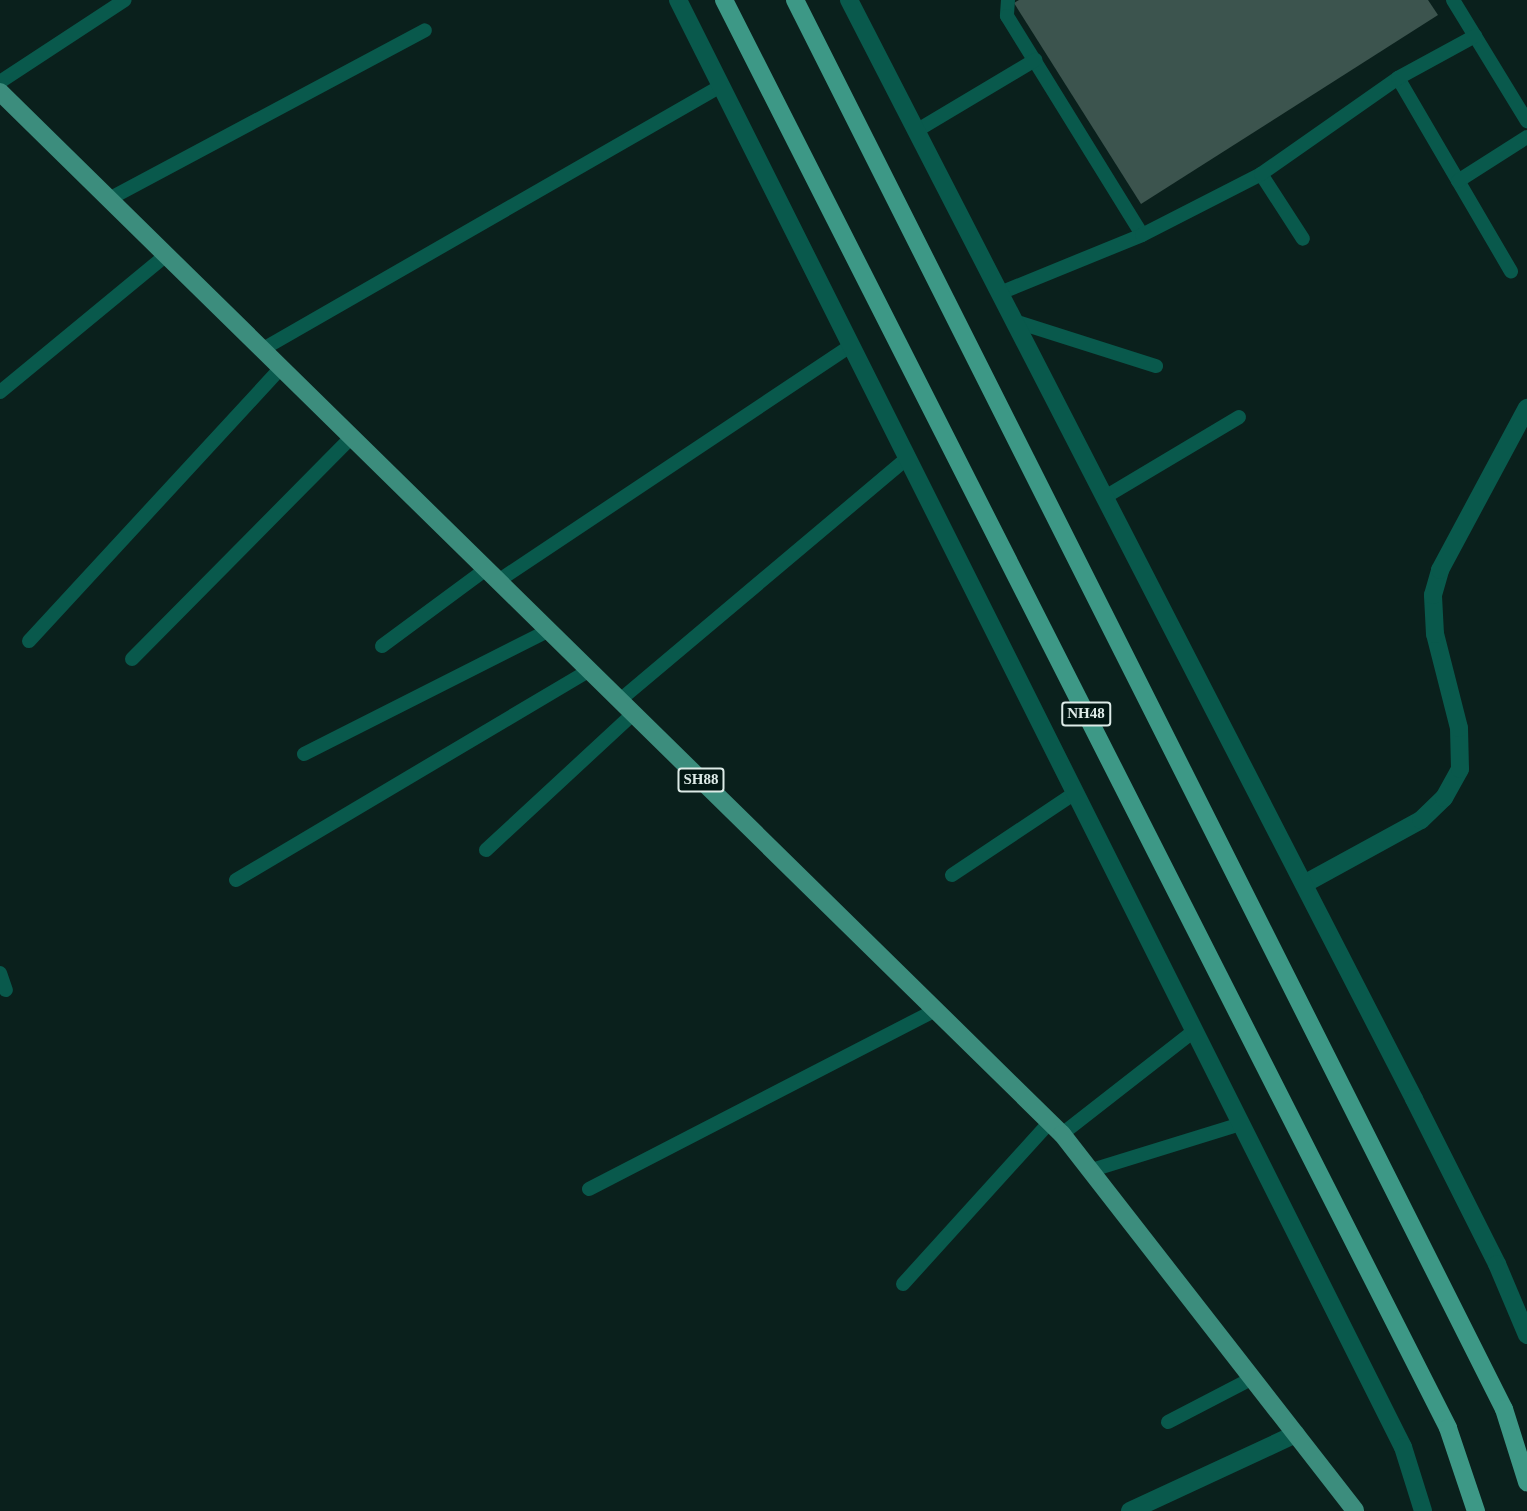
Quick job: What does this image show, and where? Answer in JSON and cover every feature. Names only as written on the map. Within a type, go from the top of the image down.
[{"type":"highway","name":"NH48","points":[[724,0],[1448,1428],[1476,1511]]},
{"type":"highway","points":[[795,0],[1504,1409],[1527,1482]]},
{"type":"main road","name":"SH88","points":[[3,101],[110,199],[1056,1128],[1092,1170],[1355,1511]]},
{"type":"street","points":[[678,0],[1403,1447],[1423,1511]]},
{"type":"street","points":[[849,0],[1497,1264],[1527,1335]]},
{"type":"street","points":[[1304,884],[1422,820],[1444,798],[1460,769],[1459,729],[1435,634],[1433,595],[1440,570],[1527,408]]},
{"type":"street","points":[[1131,1511],[1296,1434]]},
{"type":"lane","points":[[0,82],[125,0]]},
{"type":"lane","points":[[1008,0],[1008,16],[1142,235]]},
{"type":"lane","points":[[1453,0],[1527,121]]},
{"type":"lane","points":[[110,199],[425,30]]},
{"type":"lane","points":[[1000,293],[1142,235],[1261,174],[1398,78],[1475,36]]},
{"type":"lane","points":[[916,131],[1035,60]]},
{"type":"lane","points":[[1398,78],[1511,272]]},
{"type":"lane","points":[[262,349],[721,86]]},
{"type":"lane","points":[[1458,181],[1527,137]]},
{"type":"lane","points":[[1261,174],[1302,239]]},
{"type":"lane","points":[[0,392],[166,255]]},
{"type":"lane","points":[[1014,321],[1156,366]]},
{"type":"lane","points":[[382,646],[851,346]]},
{"type":"lane","points":[[29,640],[281,368]]},
{"type":"lane","points":[[1105,497],[1239,417]]},
{"type":"lane","points":[[132,659],[352,437]]},
{"type":"lane","points":[[620,700],[907,458]]},
{"type":"lane","points":[[304,754],[549,630]]},
{"type":"lane","points":[[236,880],[590,670]]},
{"type":"lane","points":[[486,850],[633,714]]},
{"type":"lane","points":[[952,875],[1075,793]]},
{"type":"lane","points":[[0,973],[6,990]]},
{"type":"lane","points":[[589,1189],[936,1010]]},
{"type":"lane","points":[[903,1284],[1056,1128],[1194,1031]]},
{"type":"lane","points":[[1092,1170],[1240,1124]]},
{"type":"lane","points":[[1168,1422],[1253,1378]]},
{"type":"building","points":[[1019,0],[1428,0],[1438,15],[1141,204],[1014,3]]}]
